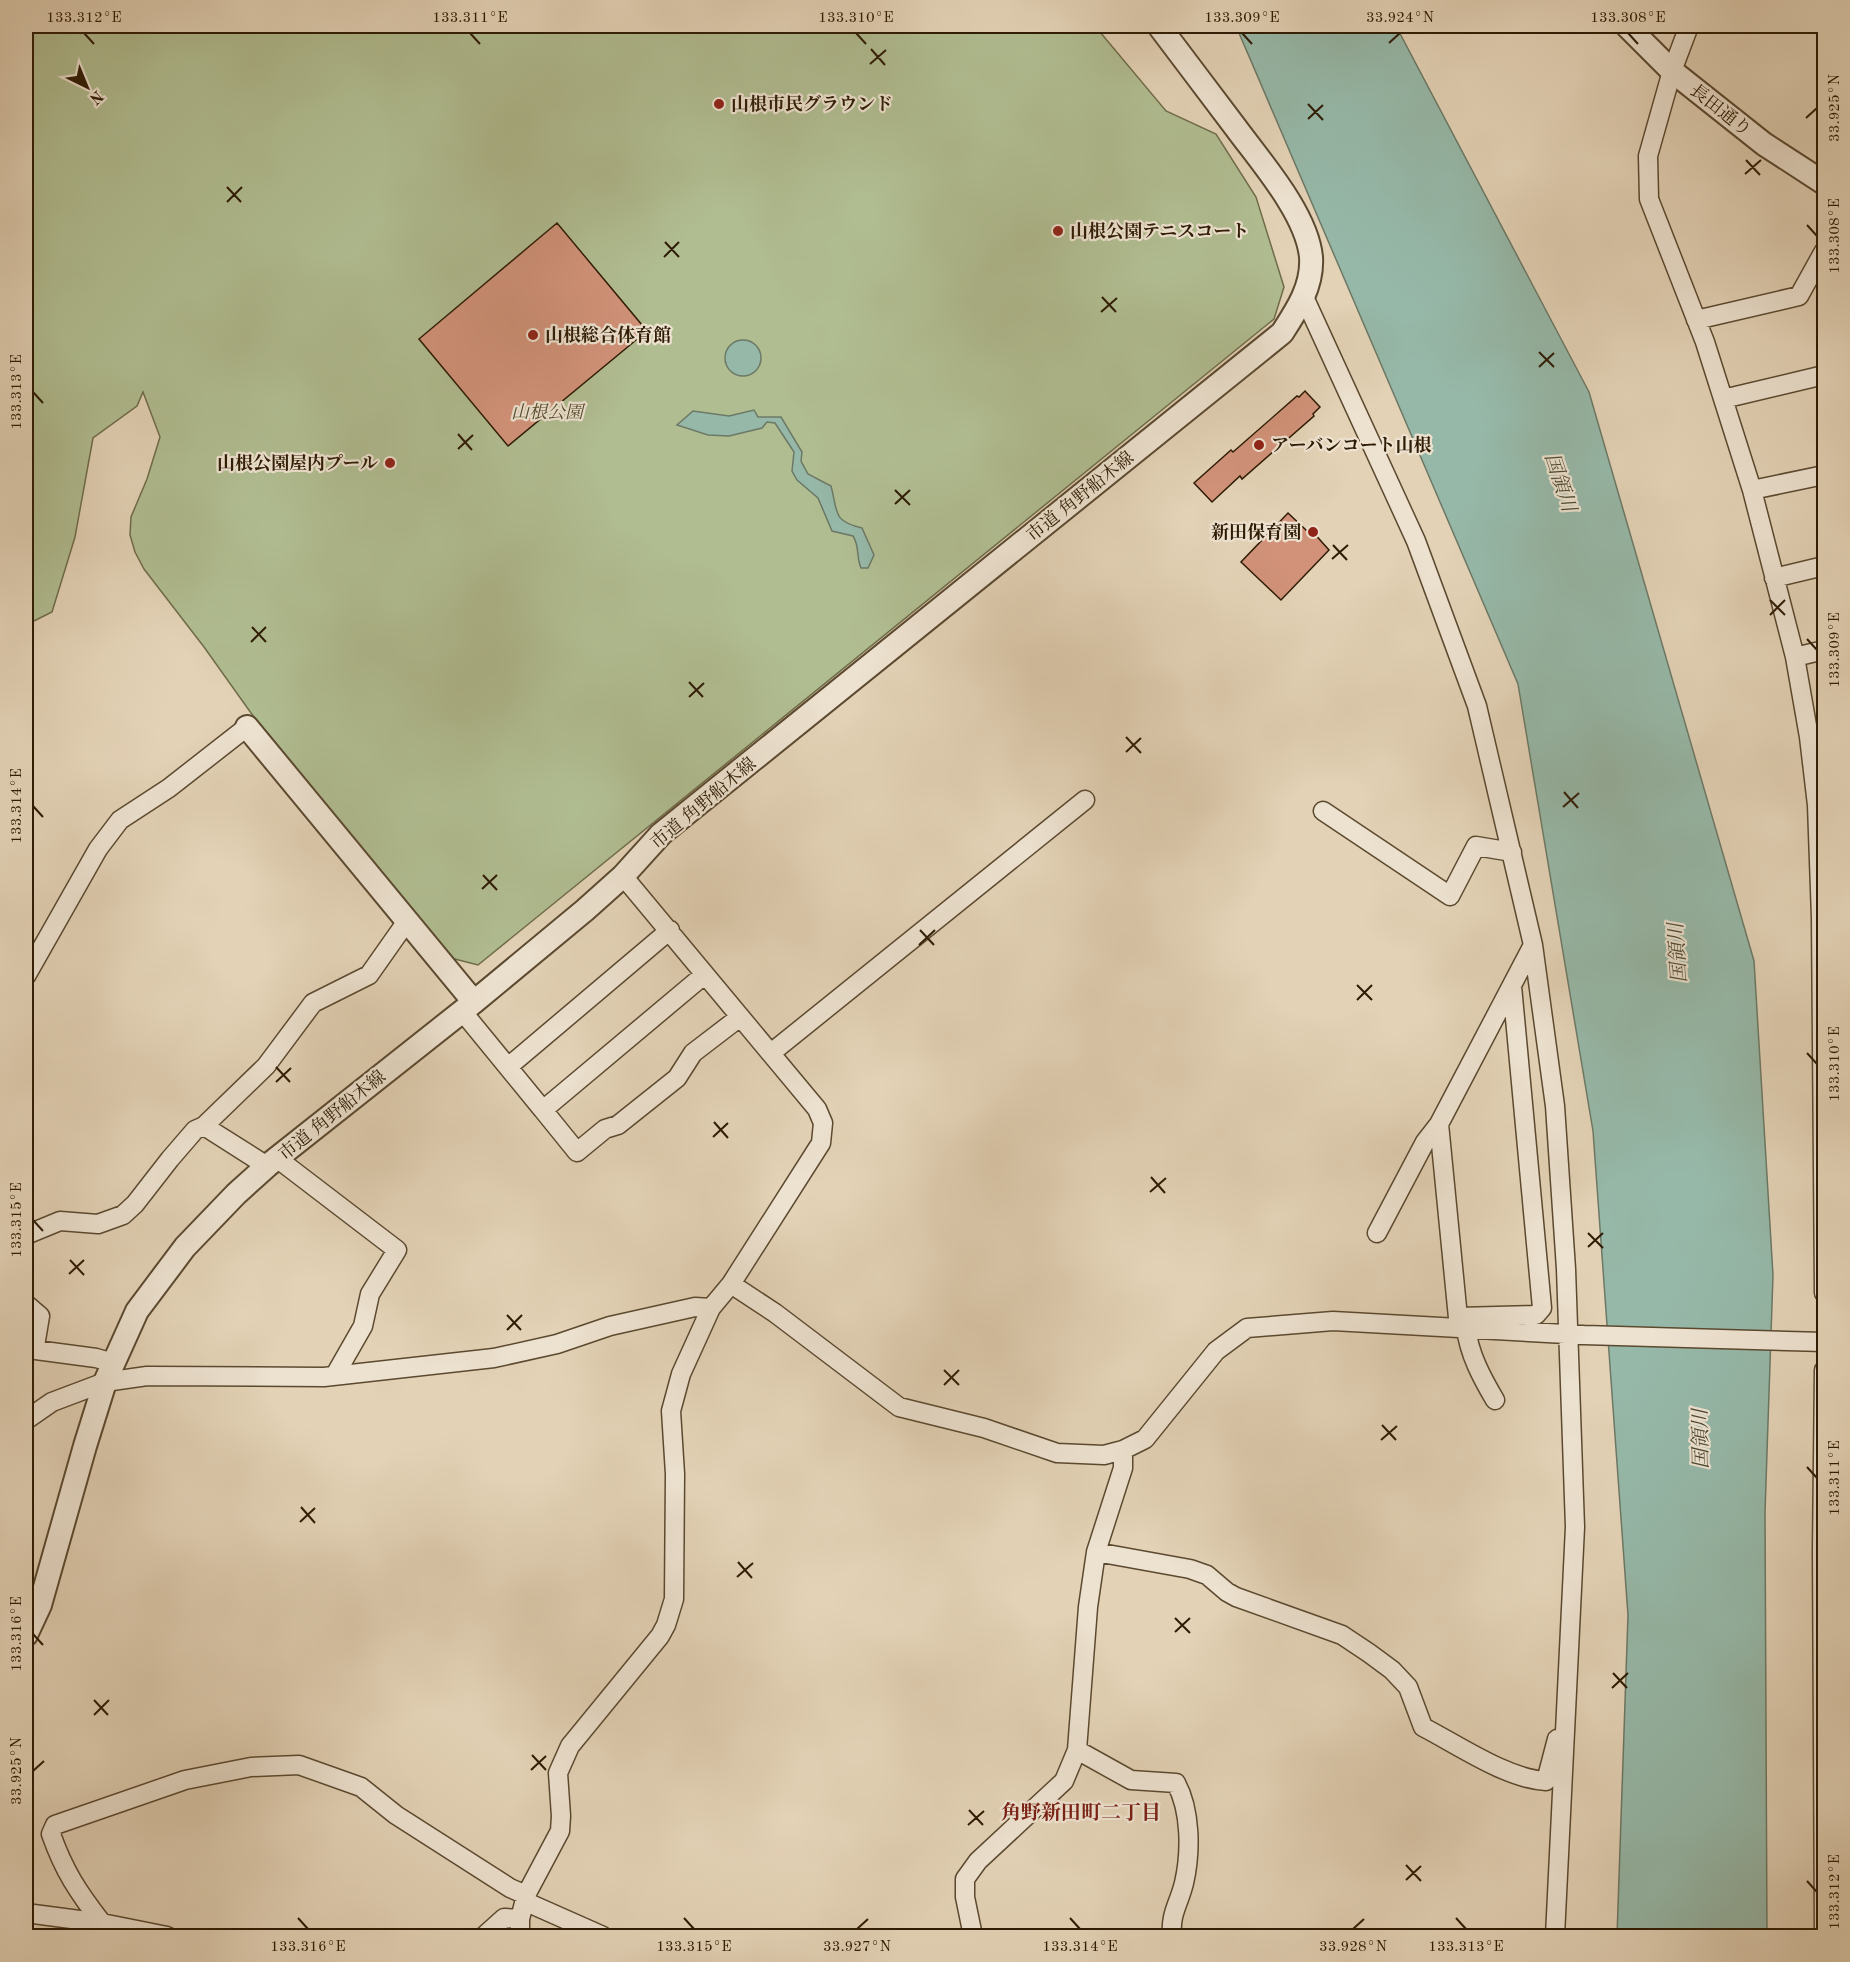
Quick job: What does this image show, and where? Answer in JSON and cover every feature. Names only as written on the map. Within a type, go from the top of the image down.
[{"type":"street","name":"市道 角野船木線","points":[[26,1635],[40,1605],[85,1446],[109,1373],[137,1311],[185,1247],[236,1194],[272,1162],[468,1007],[623,876],[661,834],[1282,333],[1304,297],[1309,278],[1311,258],[1304,228],[1277,183],[1159,26]]},
{"type":"street","name":"長田通り","points":[[1627,26],[1672,71],[1764,144],[1824,183]]},
{"type":"street","points":[[1689,26],[1672,71],[1648,156],[1649,199],[1696,320],[1752,490],[1816,729],[1821,805],[1823,918],[1824,1293]]},
{"type":"street","points":[[1696,320],[1799,296],[1824,251]]},
{"type":"street","points":[[1304,297],[1416,541],[1476,706],[1533,945],[1555,1106],[1566,1269],[1576,1334],[1575,1527],[1555,1936]]},
{"type":"street","points":[[1723,399],[1824,375]]},
{"type":"street","points":[[1752,490],[1824,475]]},
{"type":"street","points":[[1774,578],[1824,566]]},
{"type":"street","points":[[1795,657],[1824,650]]},
{"type":"street","points":[[26,976],[98,849],[120,820],[169,788],[246,727],[407,921],[508,1067],[577,1152],[605,1129],[618,1125],[676,1078],[693,1053],[740,1017]]},
{"type":"street","points":[[771,1053],[1085,800]]},
{"type":"street","points":[[1323,811],[1450,896],[1476,846],[1512,852]]},
{"type":"street","points":[[484,1936],[504,1918],[520,1928],[525,1898],[560,1831],[558,1773],[570,1746],[666,1626],[674,1599],[675,1474],[671,1411],[681,1374],[711,1308],[731,1284],[821,1143],[823,1123],[817,1109],[623,876]]},
{"type":"street","points":[[26,1235],[60,1221],[98,1224],[123,1215],[135,1204],[190,1134],[204,1126],[266,1066],[313,1003],[369,975],[407,921]]},
{"type":"street","points":[[508,1067],[670,930]]},
{"type":"street","points":[[1377,1233],[1425,1142],[1439,1124],[1533,945]]},
{"type":"street","points":[[543,1110],[704,975]]},
{"type":"street","points":[[1461,1325],[1536,1315],[1542,1308],[1512,986]]},
{"type":"street","points":[[1439,1124],[1461,1325],[1482,1379],[1495,1400]]},
{"type":"street","points":[[204,1126],[272,1162],[397,1250],[370,1294],[363,1326],[335,1375]]},
{"type":"street","points":[[731,1284],[775,1312],[899,1407],[984,1428],[1058,1453],[1104,1455],[1123,1450],[1146,1438],[1216,1351],[1247,1328],[1333,1321],[1461,1325],[1576,1334],[1818,1342]]},
{"type":"street","points":[[26,1304],[40,1316],[36,1350],[96,1358],[109,1373]]},
{"type":"street","points":[[26,1420],[52,1402],[109,1373],[147,1376],[335,1375],[494,1358],[557,1344],[609,1326],[695,1307],[711,1308]]},
{"type":"street","points":[[1824,1370],[1822,1551],[1824,1936]]},
{"type":"street","points":[[973,1936],[965,1897],[964,1879],[978,1861],[1064,1781],[1077,1750],[1088,1607],[1096,1552],[1123,1468],[1123,1450]]},
{"type":"street","points":[[1096,1552],[1190,1569],[1206,1575],[1236,1597],[1342,1635],[1392,1670],[1408,1687],[1423,1727],[1503,1769],[1533,1780],[1546,1781],[1556,1740],[1566,1724]]},
{"type":"street","points":[[1077,1750],[1131,1780],[1176,1783],[1183,1796],[1189,1843],[1184,1883],[1170,1921],[1172,1936]]},
{"type":"street","points":[[102,1923],[61,1864],[51,1834],[55,1825],[185,1780],[251,1767],[299,1765],[361,1788],[396,1815],[525,1898],[603,1936]]},
{"type":"street","points":[[26,1913],[102,1923],[167,1936]]},
{"type":"green space","name":"山根公園","points":[[26,26],[1095,26],[1166,111],[1216,134],[1256,197],[1284,287],[1274,319],[478,965],[451,958],[251,713],[144,569],[135,552],[130,535],[131,517],[147,479],[160,437],[143,392],[137,406],[93,438],[75,537],[52,612],[26,625]]},
{"type":"water","name":"国領川","points":[[1236,26],[1396,26],[1589,392],[1754,961],[1773,1275],[1765,1512],[1767,1936],[1617,1936],[1628,1615],[1593,1131],[1518,684]]},
{"type":"water","points":[[743,340],[756,345],[761,358],[756,371],[743,376],[730,371],[725,358],[730,345]]},
{"type":"water","points":[[754,410],[758,417],[781,417],[802,452],[801,461],[808,474],[831,486],[836,509],[845,522],[862,528],[874,555],[868,568],[861,568],[853,536],[832,531],[818,498],[797,480],[792,471],[794,452],[775,423],[767,422],[762,428],[729,436],[708,435],[677,425],[693,411],[729,416]]},
{"type":"building","name":"山根総合体育館","points":[[557,223],[647,331],[508,446],[419,339]]},
{"type":"building","name":"アーバンコート山根","points":[[1305,391],[1320,407],[1313,414],[1314,416],[1242,479],[1240,476],[1212,502],[1194,483]]},
{"type":"building","points":[[1288,513],[1306,530],[1312,531],[1329,550],[1281,600],[1241,562]]},
{"type":"place","name":"山根市民グラウンド","points":[[719,104]]},
{"type":"place","name":"山根公園テニスコート","points":[[1058,231]]},
{"type":"place","name":"山根総合体育館","points":[[533,335]]},
{"type":"place","name":"アーバンコート山根","points":[[1259,445]]},
{"type":"place","name":"山根公園屋内プール","points":[[390,463]]},
{"type":"place","name":"新田保育園","points":[[1313,532]]},
{"type":"district","name":"角野新田町二丁目","points":[[1081,1812]]}]
